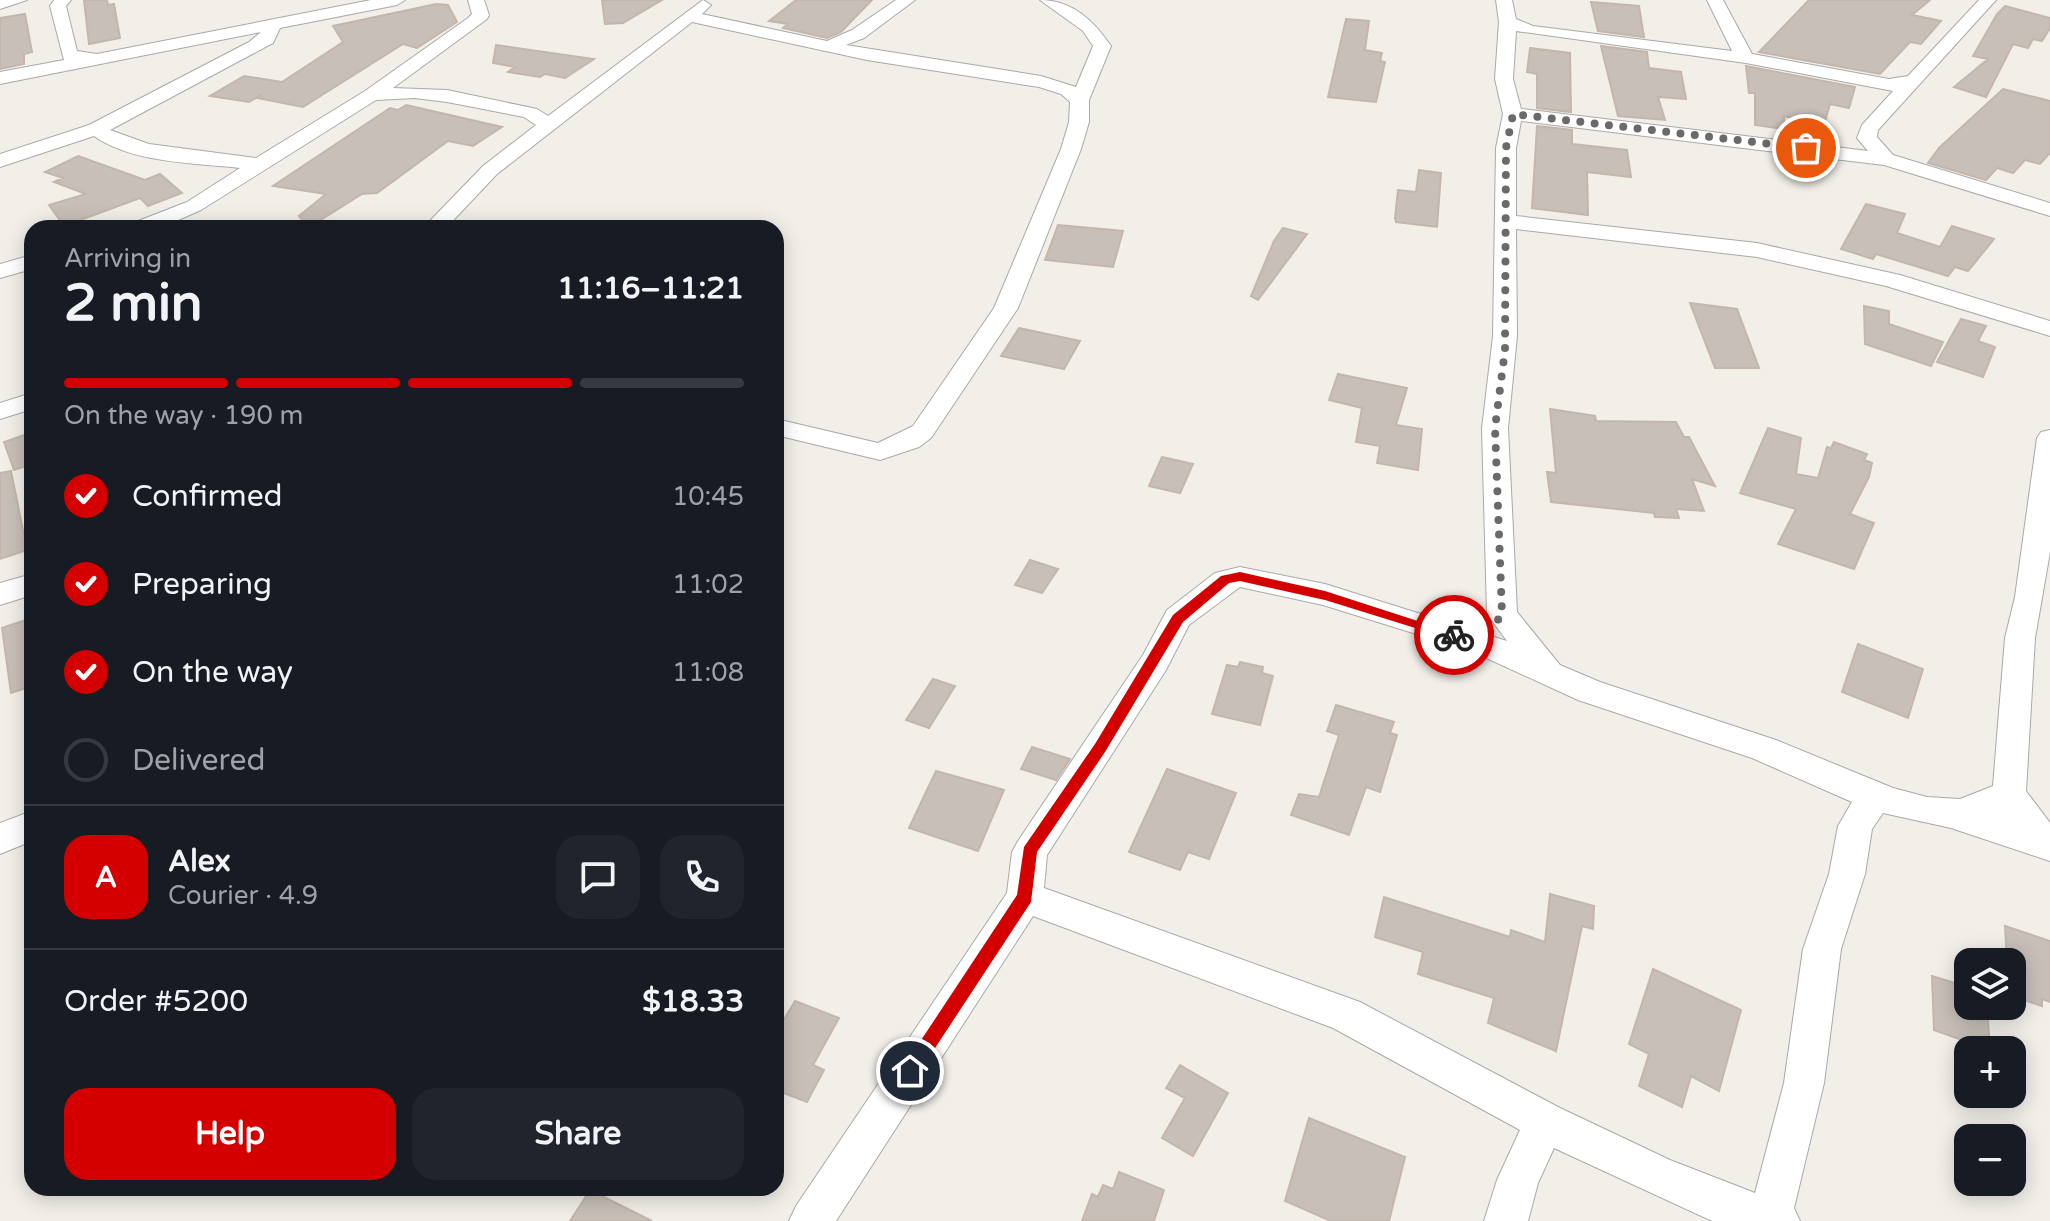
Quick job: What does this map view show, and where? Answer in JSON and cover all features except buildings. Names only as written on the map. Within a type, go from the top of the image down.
[{"type":"street","points":[[0,4],[19,0]]},
{"type":"street","points":[[63,0],[58,6],[58,16],[69,56],[107,59]]},
{"type":"street","points":[[0,78],[397,0]]},
{"type":"street","points":[[160,220],[194,206],[371,95],[474,22],[481,15],[476,0]]},
{"type":"street","points":[[442,220],[490,170],[709,0]]},
{"type":"street","points":[[827,47],[858,34],[907,0]]},
{"type":"street","points":[[784,429],[880,452],[910,441],[922,432],[1006,308],[1071,149],[1079,122],[1080,100],[1102,46],[1089,27],[1048,0]]},
{"type":"street","points":[[1715,0],[1732,11],[1728,30],[1746,58]]},
{"type":"street","points":[[1886,159],[1867,138],[1869,129],[1910,83],[1927,71],[1946,45],[1988,0]]},
{"type":"street","points":[[1552,676],[1502,614],[1495,428],[1505,350],[1506,148],[1513,114],[1504,79],[1506,11],[1561,37],[1746,58],[1889,85],[1910,83]]},
{"type":"street","points":[[689,16],[827,47],[1041,82],[1068,90],[1080,100]]},
{"type":"street","points":[[0,161],[96,129],[267,39],[271,26]]},
{"type":"street","points":[[399,75],[415,92]]},
{"type":"street","points":[[371,95],[415,92],[530,113],[572,108]]},
{"type":"street","points":[[530,113],[550,125]]},
{"type":"street","points":[[1513,114],[1886,159],[2050,210]]},
{"type":"street","points":[[96,129],[114,140],[164,152],[261,165]]},
{"type":"street","points":[[1507,221],[1616,236],[1683,238],[1770,252],[1892,280],[2050,329]]},
{"type":"street","points":[[0,271],[24,264]]},
{"type":"street","points":[[0,411],[24,404]]},
{"type":"street","points":[[2050,438],[2030,597],[2020,638],[2009,793],[2029,824],[2050,846]]},
{"type":"street","points":[[811,1221],[1025,897],[1030,852],[1041,831],[1100,748],[1178,618],[1225,580],[1240,577],[1325,595],[1482,643],[1552,676],[1764,749],[1875,797],[1954,814],[2050,846]]},
{"type":"street","points":[[0,594],[24,586]]},
{"type":"street","points":[[1482,643],[1502,614]]},
{"type":"street","points":[[1954,814],[1980,812],[2009,793]]},
{"type":"street","points":[[1025,897],[1346,1015],[1545,1122],[1699,1195],[1774,1219],[1804,1083],[1822,949],[1847,874],[1855,826],[1875,797]]},
{"type":"street","points":[[0,839],[24,828]]},
{"type":"street","points":[[1506,1221],[1518,1180],[1545,1122]]},
{"type":"way so far","points":[[1454,635],[1482,643],[1502,614],[1495,428],[1505,350],[1506,148],[1513,114],[1806,148]]},
{"type":"route","points":[[910,1071],[1025,897],[1030,852],[1041,831],[1100,748],[1155,662],[1178,618],[1208,592],[1225,580],[1240,577],[1325,595],[1454,635]]}]
